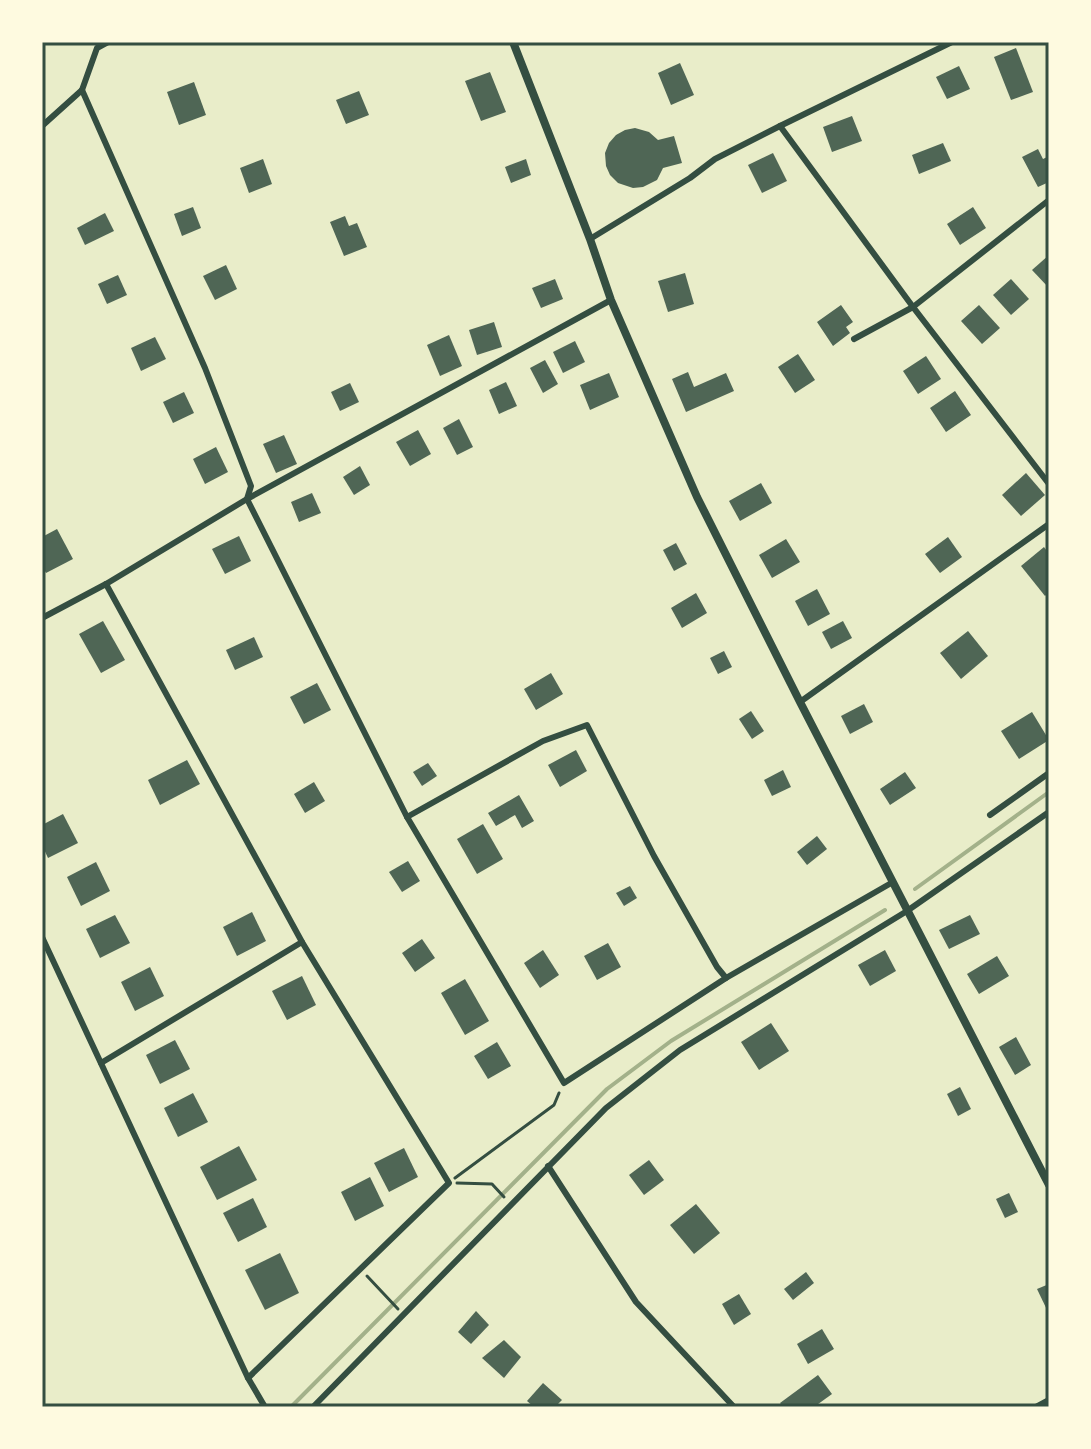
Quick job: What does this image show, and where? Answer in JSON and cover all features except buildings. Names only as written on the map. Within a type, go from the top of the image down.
[{"type":"street","points":[[42,126],[82,90],[97,48],[108,42]]},
{"type":"street","points":[[513,42],[611,300],[697,497],[1049,1185]]},
{"type":"street","points":[[590,239],[690,178],[715,159],[952,42]]},
{"type":"street","points":[[82,90],[205,368],[251,486],[247,499],[407,817],[564,1083],[726,978],[893,882]]},
{"type":"street","points":[[780,126],[913,307],[1049,484]]},
{"type":"street","points":[[854,339],[913,307],[1049,200]]},
{"type":"street","points":[[42,618],[106,584],[247,499],[611,300]]},
{"type":"street","points":[[800,702],[1049,524]]},
{"type":"street","points":[[106,584],[302,942],[449,1183],[248,1378]]},
{"type":"street","points":[[407,817],[543,741],[587,725],[654,856],[726,978]]},
{"type":"street","points":[[990,815],[1049,773]]},
{"type":"street","points":[[313,1407],[606,1108],[680,1050],[907,911],[1049,812]]},
{"type":"street","points":[[42,937],[248,1378],[265,1407]]},
{"type":"street","points":[[101,1063],[302,942]]},
{"type":"street","points":[[548,1166],[636,1302],[734,1407]]},
{"type":"street","points":[[1036,1407],[1049,1400]]},
{"type":"path","points":[[449,1183],[554,1105],[564,1083]]},
{"type":"path","points":[[449,1183],[492,1184],[511,1205]]},
{"type":"path","points":[[361,1269],[403,1314]]},
{"type":"waterway","points":[[915,889],[1049,792]]},
{"type":"waterway","points":[[291,1407],[607,1089],[671,1041],[885,910]]}]
